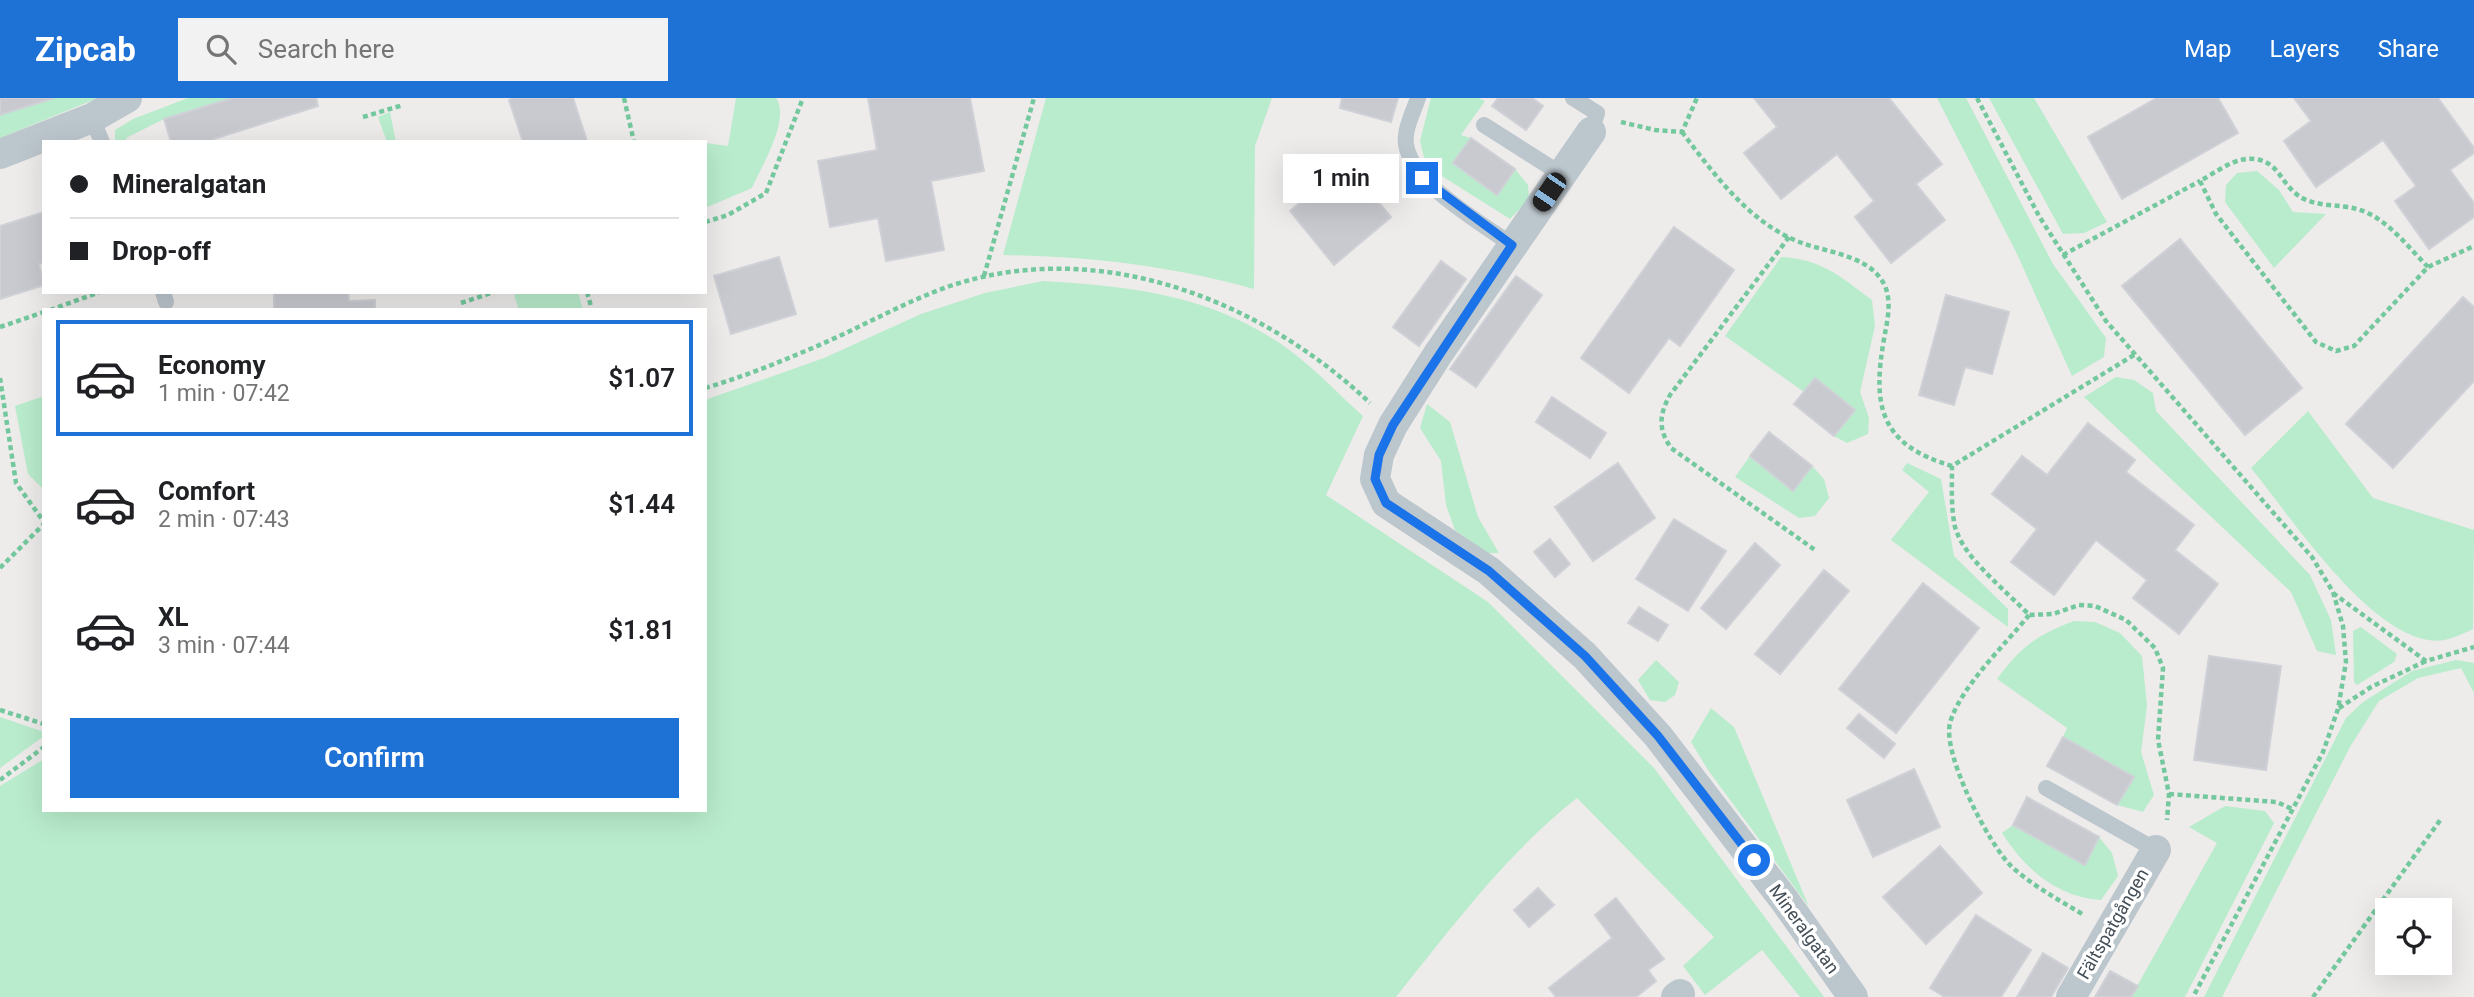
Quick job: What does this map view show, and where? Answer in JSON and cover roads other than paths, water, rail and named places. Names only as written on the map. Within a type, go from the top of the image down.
[{"type":"street","points":[[57,140],[97,130],[127,98]]},
{"type":"street","points":[[1512,245],[1594,123]]},
{"type":"street","points":[[0,154],[42,144]]},
{"type":"street","name":"Mineralgatan","points":[[1512,245],[1393,425],[1379,455],[1375,479],[1386,503],[1489,571],[1585,656],[1658,736],[1785,901],[1853,997]]},
{"type":"street","name":"Fältspatgången","points":[[2071,997],[2156,850]]},
{"type":"lane","points":[[1418,98],[1406,134],[1411,162],[1422,178],[1512,245]]},
{"type":"lane","points":[[1573,98],[1594,123]]},
{"type":"lane","points":[[1484,125],[1561,174]]},
{"type":"lane","points":[[2046,788],[2156,850]]}]
